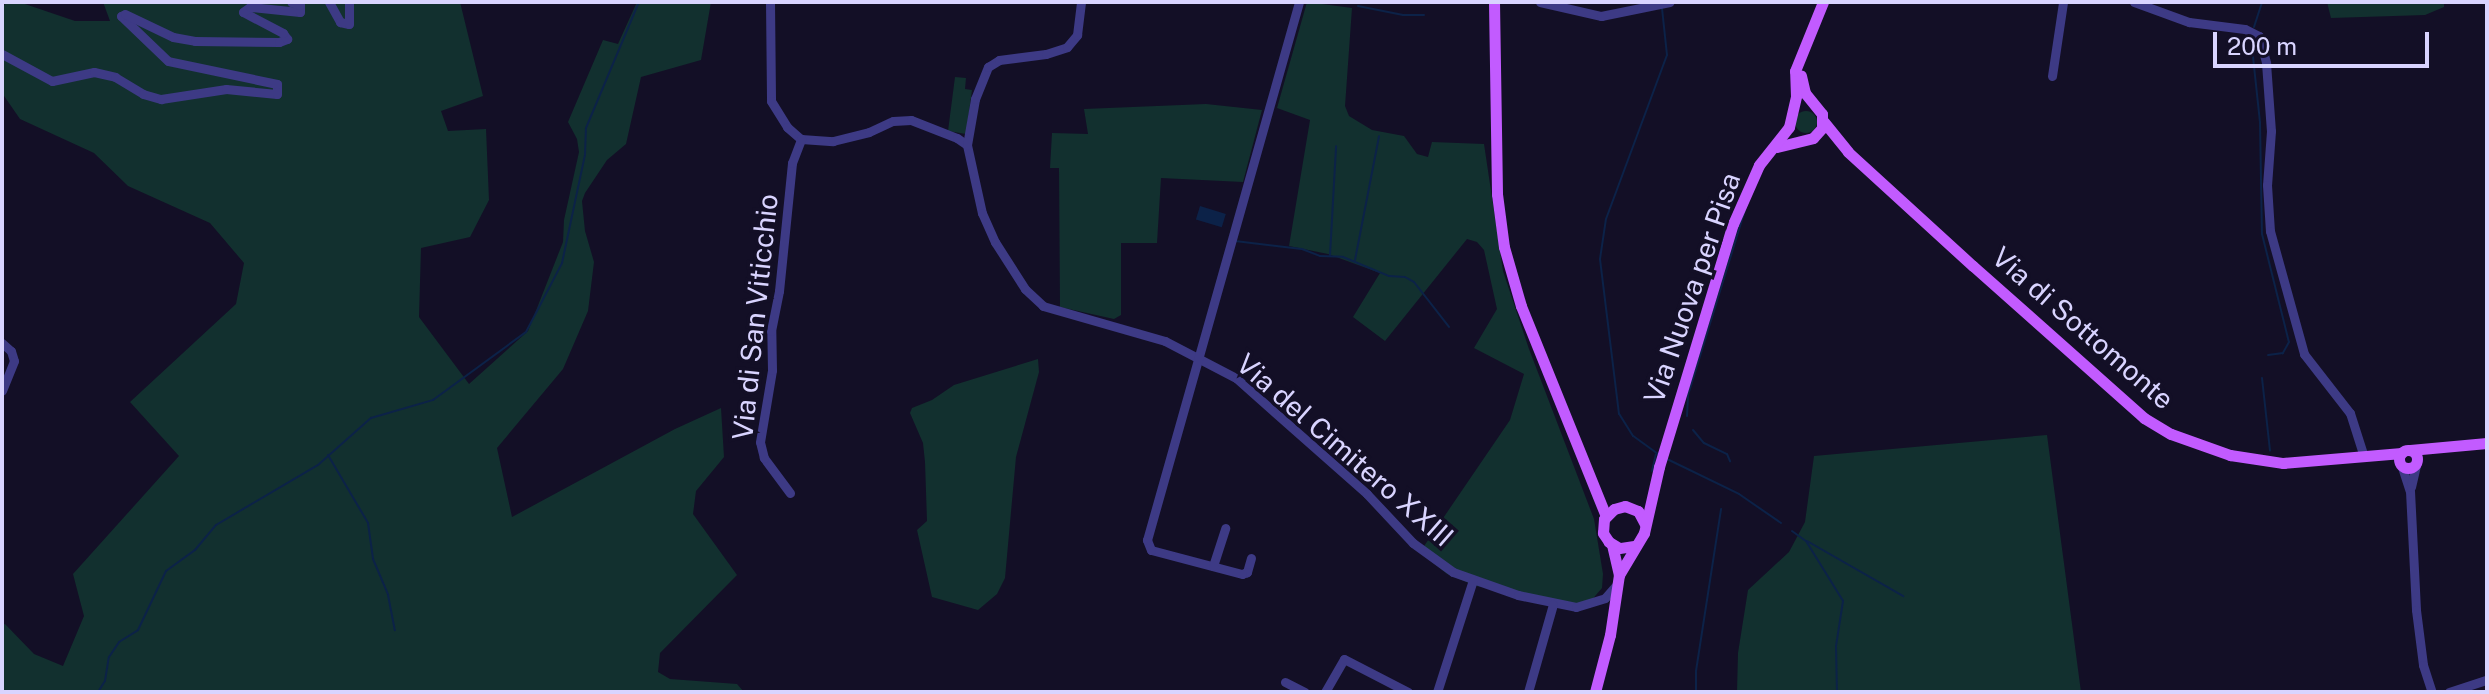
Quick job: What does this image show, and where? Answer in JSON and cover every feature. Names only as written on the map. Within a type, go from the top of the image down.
[{"type":"main road","points":[[1494,2],[1497,194],[1504,247],[1521,306],[1606,516],[1603,533],[1612,545],[1618,579]]},
{"type":"main road","points":[[1823,2],[1795,71],[1789,127],[1795,136],[1829,141],[1848,152]]},
{"type":"main road","points":[[1802,55],[1802,84],[1824,122],[1848,152]]},
{"type":"main road","points":[[1793,110],[1802,105],[1814,106]]},
{"type":"main road","points":[[1773,149],[1809,138],[1824,122]]},
{"type":"main road","name":"Via Nuova per Pisa","points":[[1654,487],[1733,224],[1754,173],[1789,127]]},
{"type":"main road","name":"Via di Sottomonte","points":[[1848,152],[2121,397],[2171,434],[2203,447],[2254,460],[2313,463],[2405,456],[2487,443]]},
{"type":"main road","name":"Via di Sottomonte","points":[[2405,456],[2409,468],[2436,449]]},
{"type":"main road","points":[[1592,483],[1605,497],[1641,515],[1645,525]]},
{"type":"main road","points":[[1606,516],[1626,507],[1654,487]]},
{"type":"main road","points":[[1595,692],[1610,635],[1618,579],[1634,546],[1643,537],[1654,487]]},
{"type":"main road","points":[[1612,545],[1623,548],[1634,546]]},
{"type":"street","points":[[2,54],[52,81],[94,72],[115,77],[143,94],[161,99],[226,89],[277,94],[277,84],[168,61],[121,16],[125,14],[173,37],[195,41],[279,42],[287,39],[283,33],[243,12],[250,7],[300,12],[300,5],[291,2]]},
{"type":"street","points":[[329,2],[340,22],[349,24],[349,2]]},
{"type":"street","points":[[770,2],[771,101],[787,127],[801,139],[833,141],[869,132],[893,121],[911,120],[967,145],[975,99],[988,67],[999,60],[1046,54],[1067,47],[1077,35],[1081,2]]},
{"type":"street","points":[[1251,558],[1245,574],[1151,550],[1147,540],[1299,2]]},
{"type":"street","points":[[1540,2],[1601,16],[1670,2]]},
{"type":"street","points":[[2052,76],[2063,2]]},
{"type":"street","points":[[2134,2],[2189,22],[2245,29],[2259,36],[2266,63],[2271,131],[2267,185],[2270,231],[2304,354],[2346,405],[2368,457]]},
{"type":"street","name":"Via di San Viticchio","points":[[790,493],[764,458],[760,442],[772,370],[771,331],[779,291],[792,163],[801,139]]},
{"type":"street","name":"Via del Cimitero XXIII","points":[[967,145],[982,213],[1015,274],[1034,298],[1053,310],[1165,341],[1236,378],[1367,494],[1413,543],[1453,572],[1553,604],[1576,607],[1591,605],[1611,593],[1618,579]]},
{"type":"street","points":[[2,343],[11,351],[14,361],[2,391]]},
{"type":"street","points":[[2405,456],[2410,491],[2416,610],[2423,665],[2432,692]]},
{"type":"street","points":[[2410,491],[2417,462]]},
{"type":"street","points":[[1213,566],[1225,528]]},
{"type":"street","points":[[1437,692],[1473,580]]},
{"type":"street","points":[[1528,692],[1553,604]]},
{"type":"street","points":[[1325,692],[1344,659],[1408,692]]},
{"type":"street","points":[[2449,692],[2487,680]]},
{"type":"street","points":[[1285,682],[1303,692]]},
{"type":"green space","points":[[6,2],[19,2],[75,21],[110,21],[103,2],[460,2],[483,96],[441,111],[448,131],[486,129],[489,200],[470,237],[421,248],[419,317],[469,384],[528,331],[563,242],[564,220],[579,152],[577,139],[568,122],[603,40],[618,44],[637,2],[711,2],[701,60],[641,77],[626,144],[607,160],[585,193],[582,201],[585,231],[594,262],[588,311],[563,369],[497,448],[512,517],[675,429],[721,408],[724,457],[696,491],[693,514],[737,575],[660,653],[658,672],[670,679],[737,684],[744,692],[2,692],[2,625],[5,624],[34,654],[63,666],[84,616],[73,574],[179,456],[130,402],[236,304],[244,263],[210,223],[128,186],[94,153],[20,119],[2,93],[2,10]]},
{"type":"green space","points":[[1307,2],[1352,8],[1345,106],[1349,116],[1372,130],[1404,136],[1417,154],[1428,157],[1432,142],[1484,144],[1503,271],[1529,349],[1594,519],[1603,574],[1602,588],[1590,602],[1579,604],[1476,586],[1447,574],[1420,552],[1510,420],[1524,374],[1474,348],[1497,309],[1484,250],[1477,242],[1467,239],[1385,341],[1353,317],[1380,273],[1328,254],[1289,246],[1310,120],[1277,108]]},
{"type":"green space","points":[[2327,2],[2444,2],[2444,7],[2425,15],[2331,18]]},
{"type":"green space","points":[[955,77],[966,78],[965,89],[972,90],[966,134],[948,131]]},
{"type":"green space","points":[[1206,104],[1262,110],[1243,182],[1161,178],[1157,243],[1121,243],[1121,315],[1114,319],[1060,307],[1059,168],[1050,168],[1052,133],[1088,134],[1084,109]]},
{"type":"green space","points":[[1806,111],[1814,114],[1817,122],[1814,130],[1806,133],[1798,130],[1795,122],[1798,114]]},
{"type":"green space","points":[[1038,359],[1039,372],[1016,457],[1005,578],[997,594],[978,610],[932,597],[917,530],[927,521],[925,462],[923,443],[910,413],[912,408],[932,400],[954,385]]},
{"type":"green space","points":[[2047,435],[2081,692],[1737,692],[1738,653],[1748,590],[1789,552],[1805,522],[1814,456]]},
{"type":"water","points":[[1200,206],[1226,214],[1222,227],[1196,219]]},
{"type":"waterway","points":[[98,692],[105,681],[109,657],[119,642],[138,630],[166,571],[195,550],[216,525],[318,465],[371,418],[433,400],[526,332],[562,263],[585,155],[586,128],[639,2]]},
{"type":"waterway","points":[[2254,27],[2262,2]]},
{"type":"waterway","points":[[1358,6],[1403,15],[1424,15]]},
{"type":"waterway","points":[[1658,454],[1633,436],[1619,414],[1600,259],[1606,219],[1667,55],[1662,8]]},
{"type":"waterway","points":[[2251,38],[2260,122],[2262,234],[2289,342],[2283,353],[2268,355]]},
{"type":"waterway","points":[[1355,260],[1379,136]]},
{"type":"waterway","points":[[1330,255],[1336,146]]},
{"type":"waterway","points":[[1687,416],[1688,395],[1746,207]]},
{"type":"waterway","points":[[1235,241],[1343,257],[1389,276],[1405,277],[1414,282],[1449,327]]},
{"type":"waterway","points":[[2262,378],[2270,451]]},
{"type":"waterway","points":[[1693,430],[1704,443],[1727,454],[1730,461]]},
{"type":"waterway","points":[[1652,471],[1656,454]]},
{"type":"waterway","points":[[328,455],[368,523],[373,559],[388,595],[395,630]]},
{"type":"waterway","points":[[1667,459],[1739,494],[1781,523]]},
{"type":"waterway","points":[[1696,692],[1696,671],[1721,509]]},
{"type":"waterway","points":[[1792,531],[1806,541],[1843,601],[1836,646],[1837,692]]},
{"type":"waterway","points":[[1807,541],[1903,596]]}]
